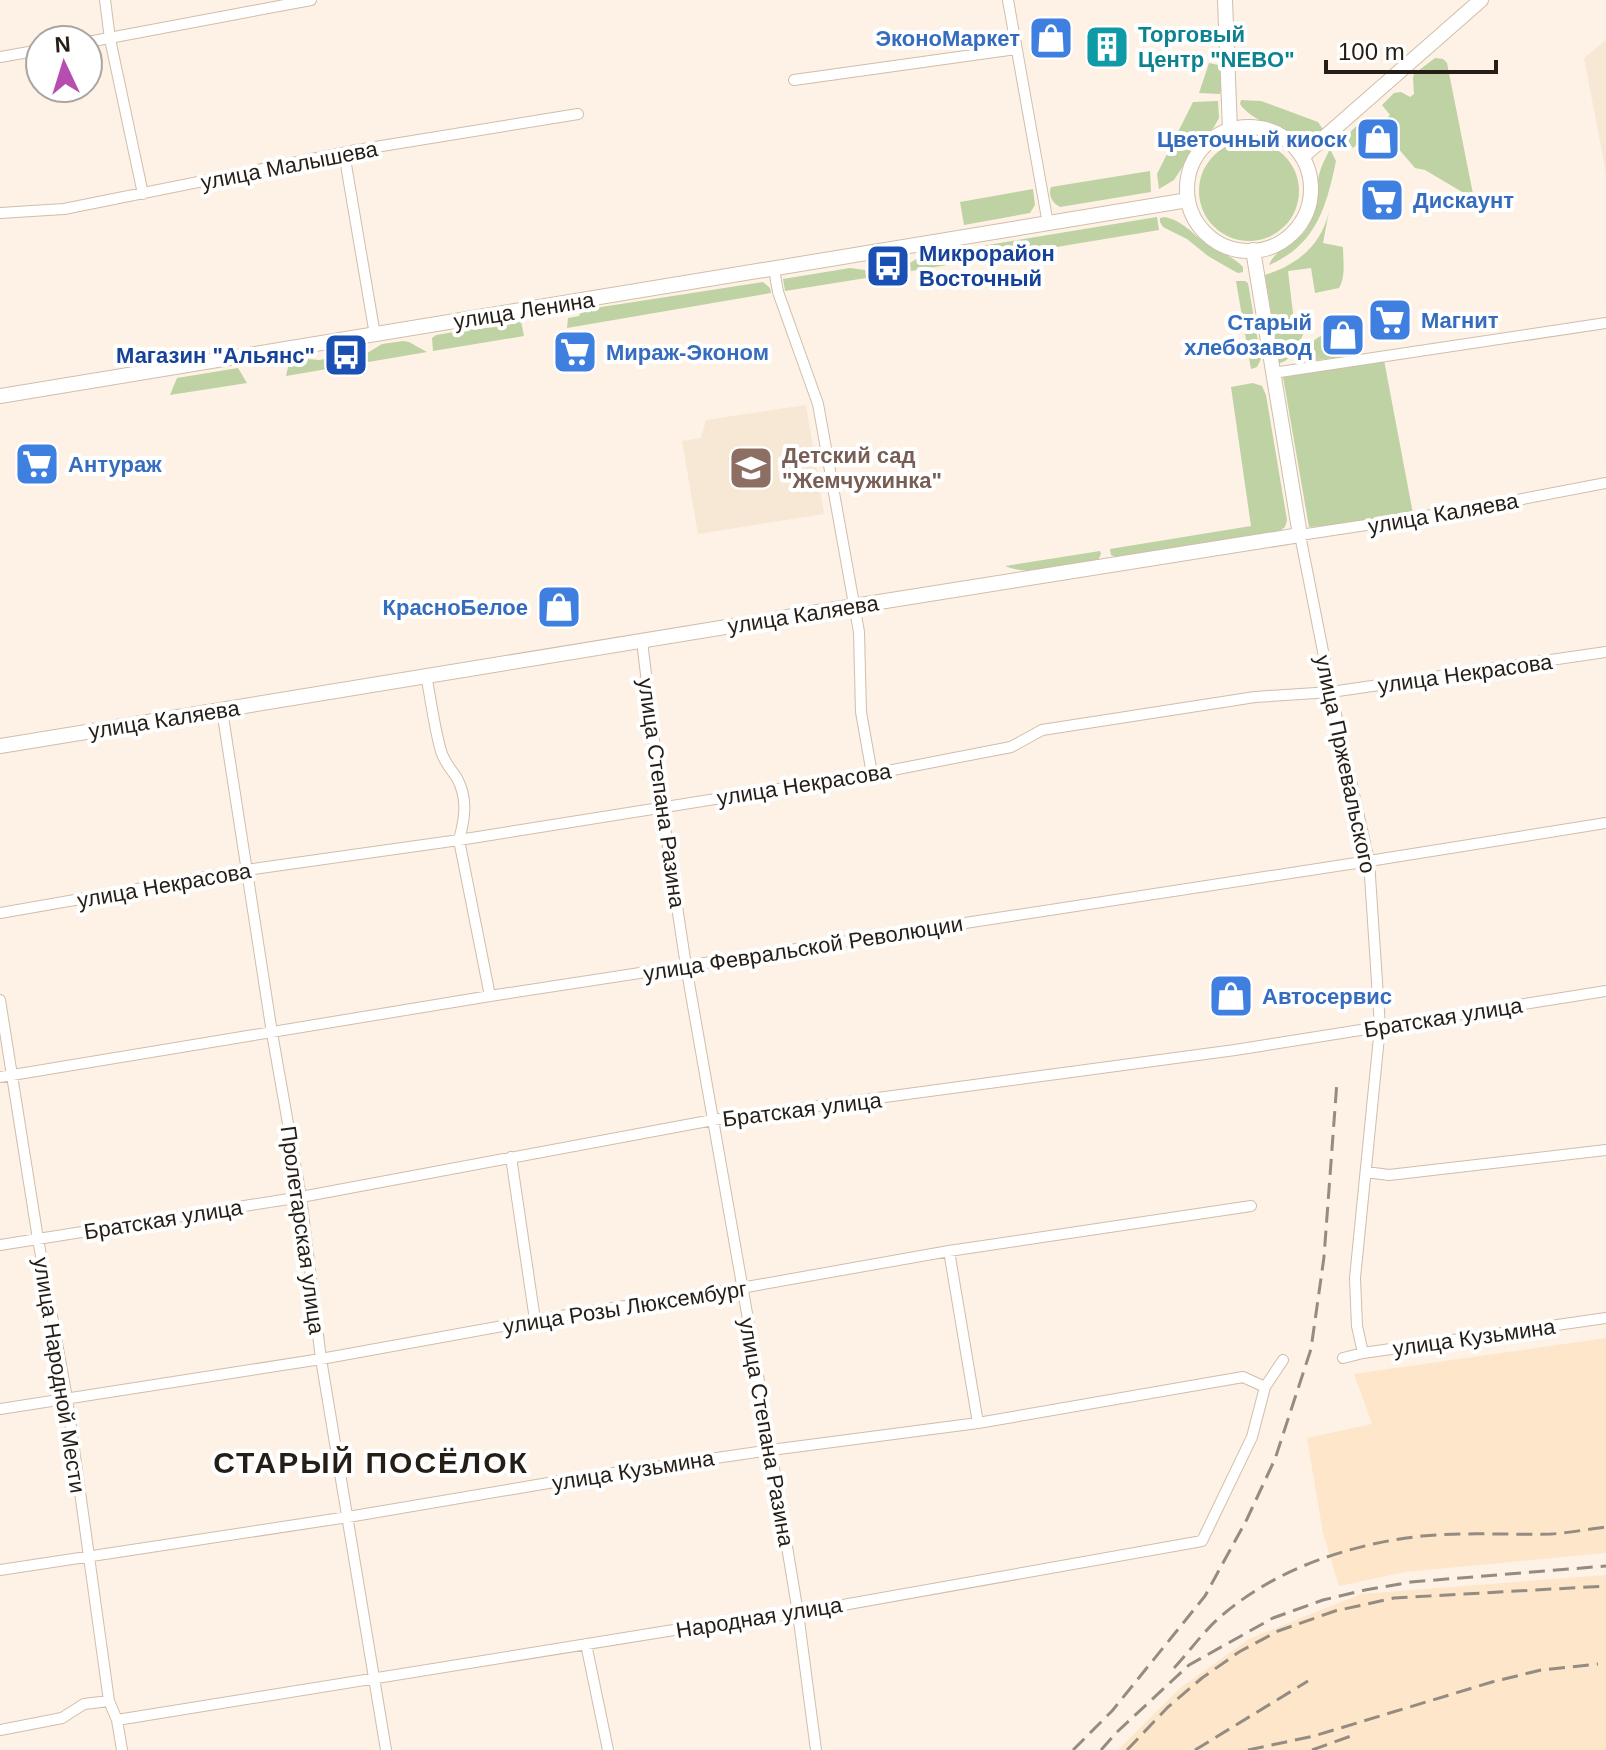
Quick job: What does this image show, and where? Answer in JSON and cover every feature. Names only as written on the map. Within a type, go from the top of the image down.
[{"type":"street","points":[[105,0],[110,39],[143,194]]},
{"type":"street","points":[[104,40],[311,0]]},
{"type":"street","points":[[1008,0],[1054,223]]},
{"type":"street","points":[[1225,0],[1230,130]]},
{"type":"street","points":[[1302,157],[1481,0]]},
{"type":"street","points":[[794,80],[1016,49]]},
{"type":"street","points":[[0,57],[24,53]]},
{"type":"street","name":"улица Малышева","points":[[0,213],[64,209],[344,153],[578,114]]},
{"type":"street","points":[[1250,127],[1271,131],[1289,142],[1302,157],[1311,187],[1310,197],[1300,225],[1286,239],[1268,248],[1238,250],[1210,237],[1197,222],[1188,200],[1187,183],[1197,155],[1211,140],[1230,130],[1250,127]]},
{"type":"street","points":[[344,153],[375,335]]},
{"type":"street","name":"улица Ленина","points":[[0,396],[1188,200]]},
{"type":"street","name":"улица Пржевальского","points":[[1253,250],[1300,535],[1369,861],[1380,1027],[1355,1278],[1357,1326],[1363,1353]]},
{"type":"street","points":[[774,269],[778,292],[818,404],[859,632],[861,712],[872,774]]},
{"type":"street","points":[[1273,373],[1606,323]]},
{"type":"street","name":"улица Каляева","points":[[0,746],[1465,510],[1606,483]]},
{"type":"street","name":"улица Степана Разина","points":[[642,641],[662,807],[686,966],[771,1450],[798,1613],[816,1750]]},
{"type":"street","name":"улица Некрасова","points":[[0,913],[246,870],[459,840],[872,774],[1011,747],[1042,730],[1255,697],[1331,692],[1606,652]]},
{"type":"street","points":[[426,675],[441,750],[464,793],[465,816],[459,840],[490,996]]},
{"type":"street","name":"Пролетарская улица","points":[[222,710],[301,1197],[321,1359],[386,1750]]},
{"type":"street","name":"улица Февральской Революции","points":[[6,1076],[490,996],[1606,823]]},
{"type":"street","name":"Братская улица","points":[[0,1245],[301,1197],[713,1120],[1219,1052],[1606,991]]},
{"type":"street","name":"улица Народной Мести","points":[[0,1000],[6,1076],[67,1398],[109,1701],[117,1720],[122,1750]]},
{"type":"street","points":[[1366,1172],[1389,1175],[1606,1150]]},
{"type":"street","points":[[511,1157],[535,1320]]},
{"type":"street","name":"улица Розы Люксембург","points":[[0,1409],[321,1359],[949,1251],[1251,1206]]},
{"type":"street","points":[[949,1251],[978,1423]]},
{"type":"street","name":"улица Кузьмина","points":[[1343,1358],[1606,1318]]},
{"type":"street","name":"Народная улица","points":[[117,1720],[798,1613],[1202,1541],[1252,1437],[1265,1387],[1283,1360]]},
{"type":"street","name":"улица Кузьмина","points":[[0,1570],[566,1480],[978,1423],[1243,1377],[1265,1387]]},
{"type":"street","points":[[586,1644],[608,1750]]},
{"type":"street","points":[[0,1730],[62,1718],[84,1704],[109,1701]]},
{"type":"shaded area","points":[[1606,40],[1606,173],[1584,58]]},
{"type":"shaded area","name":"Детский сад \"Жемчужинка\"","points":[[806,405],[824,514],[698,534],[682,441],[701,438],[706,420]]},
{"type":"shaded area","points":[[1606,1338],[1606,1553],[1405,1572],[1339,1586],[1323,1533],[1307,1438],[1372,1424],[1354,1374]]},
{"type":"shaded area","points":[[1606,1575],[1606,1750],[1118,1750],[1179,1689],[1249,1639],[1361,1594]]},
{"type":"green space","points":[[1435,58],[1443,59],[1447,63],[1474,199],[1425,170],[1415,168],[1385,133],[1375,128],[1390,115],[1382,105],[1394,93],[1401,92],[1410,97],[1414,94],[1414,74]]},
{"type":"green space","points":[[1209,63],[1228,67],[1220,94],[1199,93]]},
{"type":"green space","points":[[1241,100],[1261,101],[1318,122],[1324,131],[1292,132],[1267,124],[1246,111],[1240,104]]},
{"type":"green space","points":[[1218,101],[1219,118],[1214,127],[1194,149],[1174,180],[1159,189],[1157,174],[1193,102]]},
{"type":"green space","points":[[1367,119],[1375,128],[1353,148],[1346,140]]},
{"type":"green space","points":[[1249,141],[1268,145],[1284,156],[1295,172],[1299,191],[1295,210],[1284,226],[1268,237],[1249,241],[1230,237],[1214,226],[1203,210],[1199,191],[1203,172],[1214,156],[1230,145]]},
{"type":"green space","points":[[1330,149],[1336,161],[1328,194],[1316,223],[1298,247],[1269,265],[1276,255],[1306,230],[1313,212],[1320,172]]},
{"type":"green space","points":[[1150,171],[1151,192],[1060,207],[1050,196],[1051,187]]},
{"type":"green space","points":[[1033,189],[1035,205],[1030,213],[964,225],[960,202]]},
{"type":"green space","points":[[1329,211],[1323,243],[1343,247],[1343,278],[1339,288],[1315,293],[1311,268],[1288,271],[1295,330],[1306,329],[1292,355],[1279,363],[1265,275],[1288,266],[1314,244]]},
{"type":"green space","points":[[1157,217],[1159,230],[911,271],[910,263],[921,256]]},
{"type":"green space","points":[[1160,218],[1178,222],[1210,246],[1236,260],[1243,267],[1243,272],[1234,271],[1187,239],[1163,227]]},
{"type":"green space","points":[[850,268],[865,270],[866,278],[785,291],[783,279]]},
{"type":"green space","points":[[1236,281],[1248,283],[1261,359],[1257,367],[1251,369]]},
{"type":"green space","points":[[763,282],[771,293],[567,328],[568,318],[579,316],[582,310]]},
{"type":"green space","points":[[521,321],[524,336],[433,351],[432,338],[436,335]]},
{"type":"green space","points":[[1347,331],[1351,356],[1306,360],[1304,355],[1317,339]]},
{"type":"green space","points":[[403,341],[427,352],[286,376],[289,363],[297,358],[319,360],[369,352],[382,344]]},
{"type":"green space","points":[[1384,360],[1414,519],[1309,527],[1283,377]]},
{"type":"green space","points":[[238,368],[247,383],[170,395],[177,378]]},
{"type":"green space","points":[[1253,383],[1262,386],[1266,395],[1287,520],[1285,527],[1278,532],[1118,558],[1111,555],[1110,549],[1251,526],[1231,387]]},
{"type":"green space","points":[[1100,551],[1098,560],[1052,570],[1028,571],[1005,566]]},
{"type":"railway","points":[[1073,1750],[1112,1711],[1205,1596],[1275,1459],[1311,1349],[1324,1257],[1337,1081]]},
{"type":"railway","points":[[1174,1668],[1213,1624],[1241,1601],[1288,1573],[1341,1553],[1422,1536],[1551,1534],[1606,1527]]},
{"type":"railway","points":[[1101,1750],[1189,1665],[1273,1618],[1323,1600],[1411,1582],[1606,1566]]},
{"type":"railway","points":[[1127,1750],[1168,1707],[1239,1652],[1278,1631],[1335,1611],[1394,1598],[1606,1586]]},
{"type":"railway","points":[[1248,1750],[1314,1736],[1492,1682],[1541,1670],[1598,1664]]},
{"type":"railway","points":[[1195,1750],[1308,1681]]},
{"type":"railway","points":[[1312,1750],[1351,1736]]},
{"type":"place","name":"ЭконоМаркет","points":[[1051,38]]},
{"type":"place","name":"Торговый Центр \"NEBO\"","points":[[1107,47]]},
{"type":"place","name":"Цветочный киоск","points":[[1378,139]]},
{"type":"place","name":"Дискаунт","points":[[1382,200]]},
{"type":"place","name":"Микрорайон Восточный","points":[[888,266]]},
{"type":"place","name":"Магнит","points":[[1390,320]]},
{"type":"place","name":"Старый хлебозавод","points":[[1343,335]]},
{"type":"place","name":"Мираж-Эконом","points":[[575,352]]},
{"type":"place","name":"Магазин \"Альянс\"","points":[[346,355]]},
{"type":"place","name":"Антураж","points":[[37,464]]},
{"type":"place","name":"Детский сад \"Жемчужинка\"","points":[[751,468]]},
{"type":"place","name":"КрасноБелое","points":[[559,607]]},
{"type":"place","name":"Автосервис","points":[[1231,996]]},
{"type":"district","name":"СТАРЫЙ ПОСЁЛОК","points":[[371,1463]]}]
